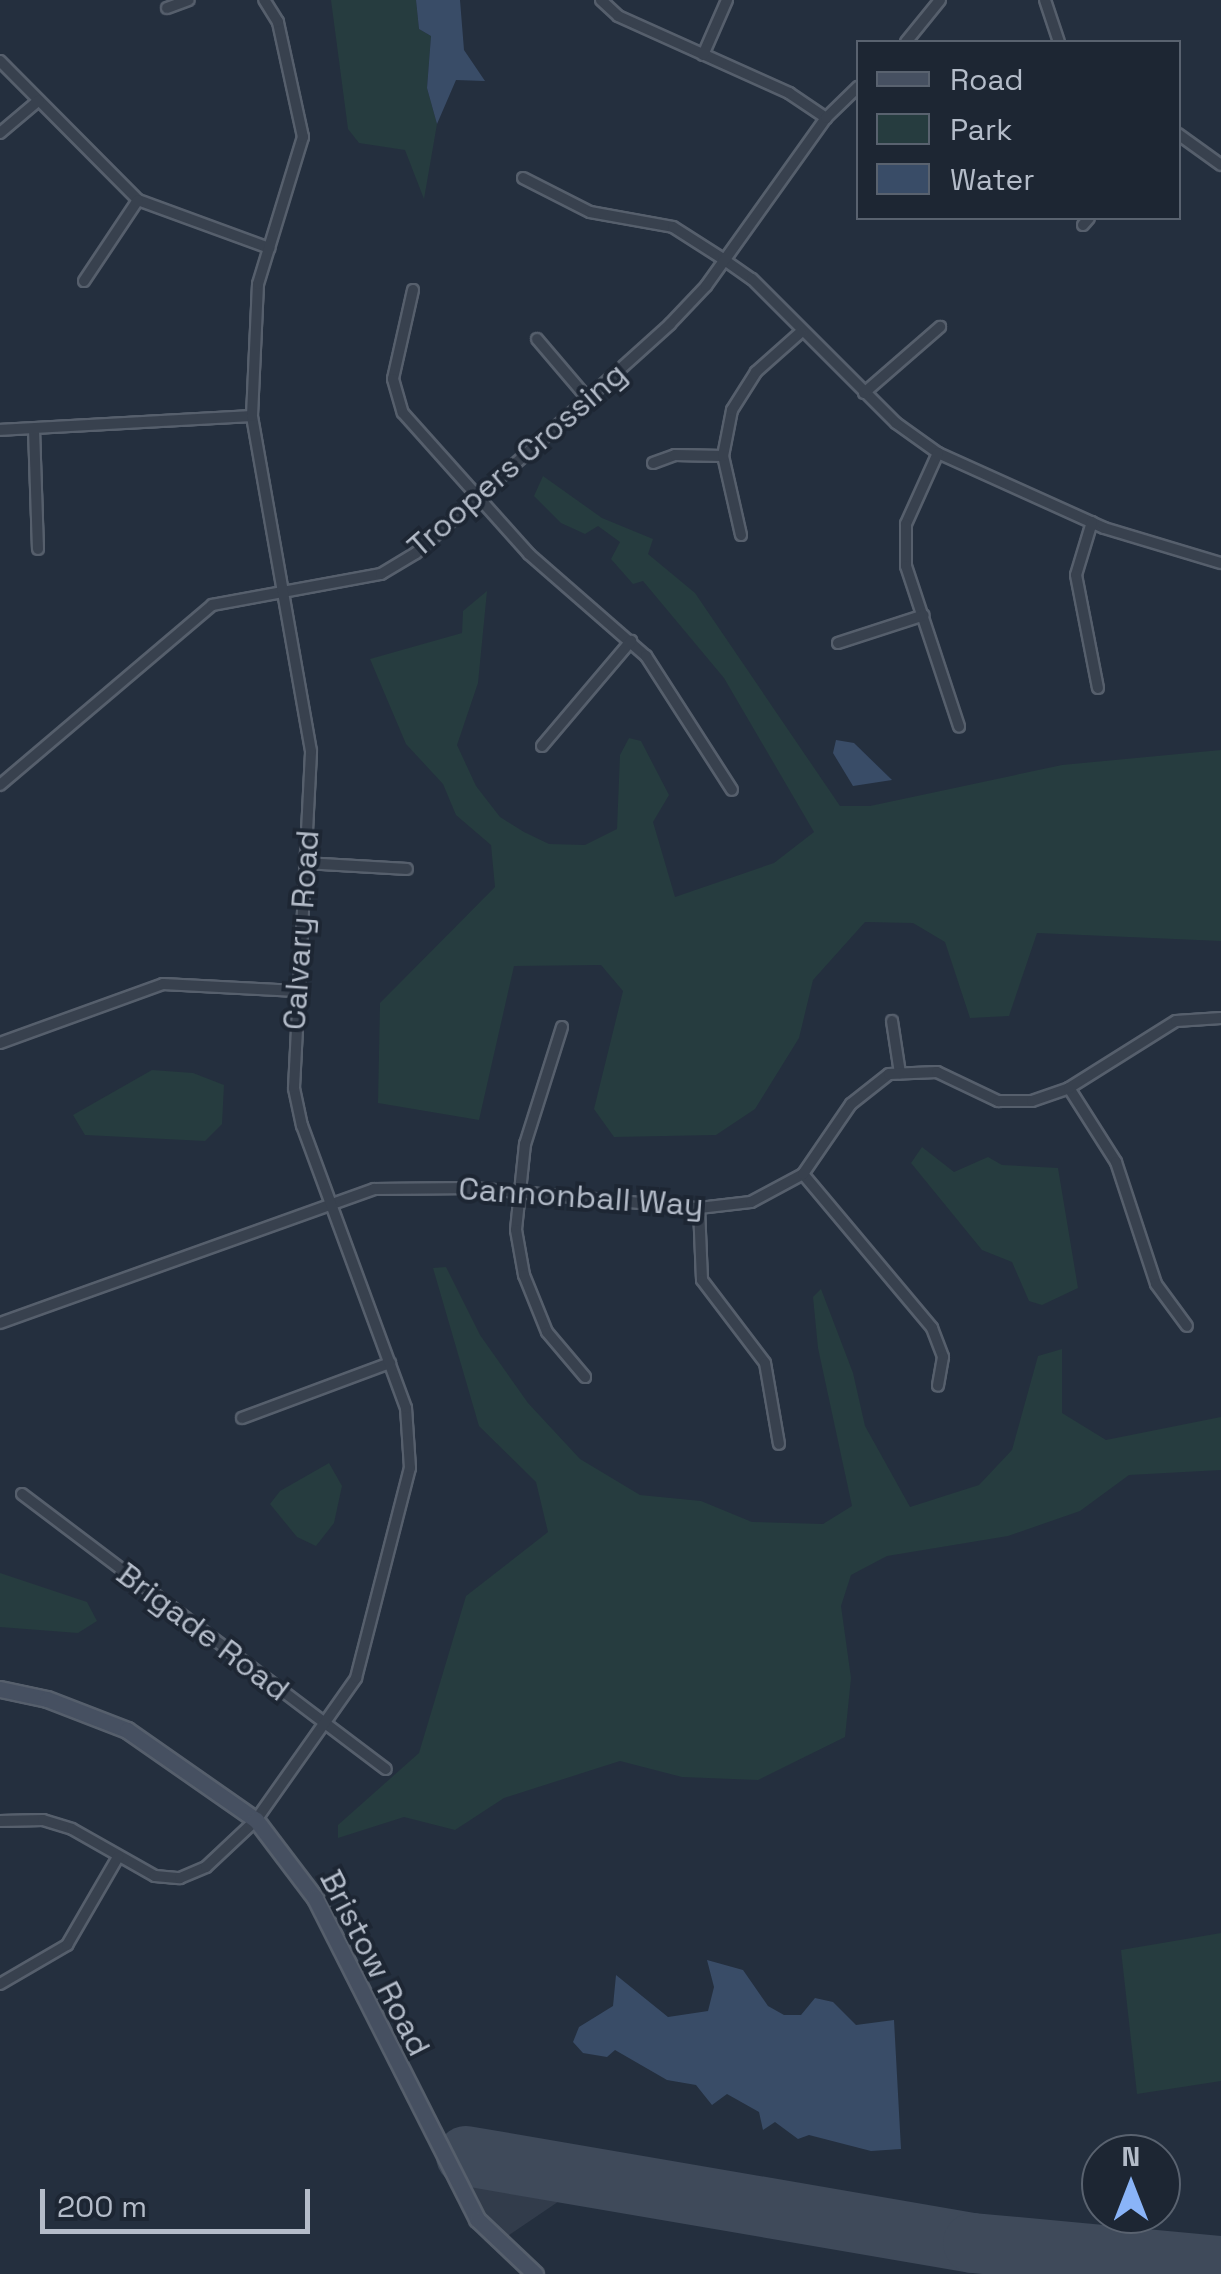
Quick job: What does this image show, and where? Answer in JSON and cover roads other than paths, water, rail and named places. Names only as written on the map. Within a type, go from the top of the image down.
[{"type":"main road","name":"Bristow Road","points":[[0,1689],[47,1699],[128,1730],[256,1820],[315,1898],[477,2218],[535,2274]]},
{"type":"street","points":[[167,8],[189,0]]},
{"type":"street","name":"Calvary Road","points":[[0,1821],[58,1824],[155,1876],[192,1874],[256,1820],[324,1725],[362,1663],[410,1468],[410,1424],[296,1105],[310,751],[252,416],[258,284],[303,138],[278,22],[264,0]]},
{"type":"street","points":[[601,0],[618,16],[789,93],[826,118]]},
{"type":"street","points":[[703,55],[727,0]]},
{"type":"street","points":[[908,40],[940,0]]},
{"type":"street","points":[[1045,0],[1058,40]]},
{"type":"street","points":[[0,61],[138,200],[269,248]]},
{"type":"street","name":"Troopers Crossing","points":[[0,785],[212,605],[381,574],[416,553],[670,324],[724,259],[826,118],[856,90]]},
{"type":"street","points":[[0,133],[38,101]]},
{"type":"street","points":[[1181,136],[1221,164]]},
{"type":"street","points":[[523,178],[590,212],[673,227],[724,259],[752,279],[800,332],[864,392],[938,453],[1092,522],[1221,563]]},
{"type":"street","points":[[84,282],[138,200]]},
{"type":"street","points":[[412,290],[393,379],[396,399],[530,554],[631,642],[732,790]]},
{"type":"street","points":[[864,392],[940,327]]},
{"type":"street","points":[[741,535],[724,456],[743,390],[800,332]]},
{"type":"street","points":[[537,339],[588,398]]},
{"type":"street","points":[[0,430],[252,416]]},
{"type":"street","points":[[34,429],[38,549]]},
{"type":"street","points":[[938,453],[906,524],[906,566],[959,726]]},
{"type":"street","points":[[653,464],[675,454],[724,456]]},
{"type":"street","points":[[1092,522],[1076,575],[1098,688]]},
{"type":"street","points":[[838,643],[924,616]]},
{"type":"street","points":[[542,746],[631,642]]},
{"type":"street","points":[[305,863],[406,868]]},
{"type":"street","points":[[0,1043],[162,984],[298,991]]},
{"type":"street","points":[[892,1021],[900,1073],[937,1072],[998,1101],[1032,1101],[1069,1088],[1154,1031],[1176,1021],[1221,1018]]},
{"type":"street","points":[[562,1028],[526,1144],[516,1230],[524,1274],[548,1332],[585,1377]]},
{"type":"street","name":"Cannonball Way","points":[[0,1324],[332,1205],[404,1185],[699,1208],[752,1202],[803,1174],[863,1090],[900,1073]]},
{"type":"street","points":[[1069,1088],[1116,1162],[1156,1284],[1187,1326]]},
{"type":"street","points":[[803,1174],[932,1328],[943,1356],[938,1386]]},
{"type":"street","points":[[699,1208],[702,1280],[765,1363],[778,1444]]},
{"type":"street","points":[[242,1418],[390,1363]]},
{"type":"street","name":"Brigade Road","points":[[22,1494],[386,1769]]},
{"type":"street","points":[[0,1984],[67,1945],[118,1856]]},
{"type":"water","points":[[416,0],[460,0],[464,50],[485,81],[456,80],[437,124],[427,88],[431,36],[419,29]]},
{"type":"water","points":[[836,740],[854,743],[892,780],[853,786],[833,753]]},
{"type":"water","points":[[707,1960],[743,1970],[768,2006],[784,2015],[801,2015],[815,1998],[833,2002],[856,2025],[894,2020],[901,2149],[871,2151],[809,2135],[798,2139],[775,2122],[763,2130],[759,2112],[727,2094],[712,2105],[696,2085],[667,2080],[615,2050],[607,2057],[583,2053],[573,2042],[579,2027],[613,2006],[616,1975],[668,2017],[708,2011],[714,1987]]}]
